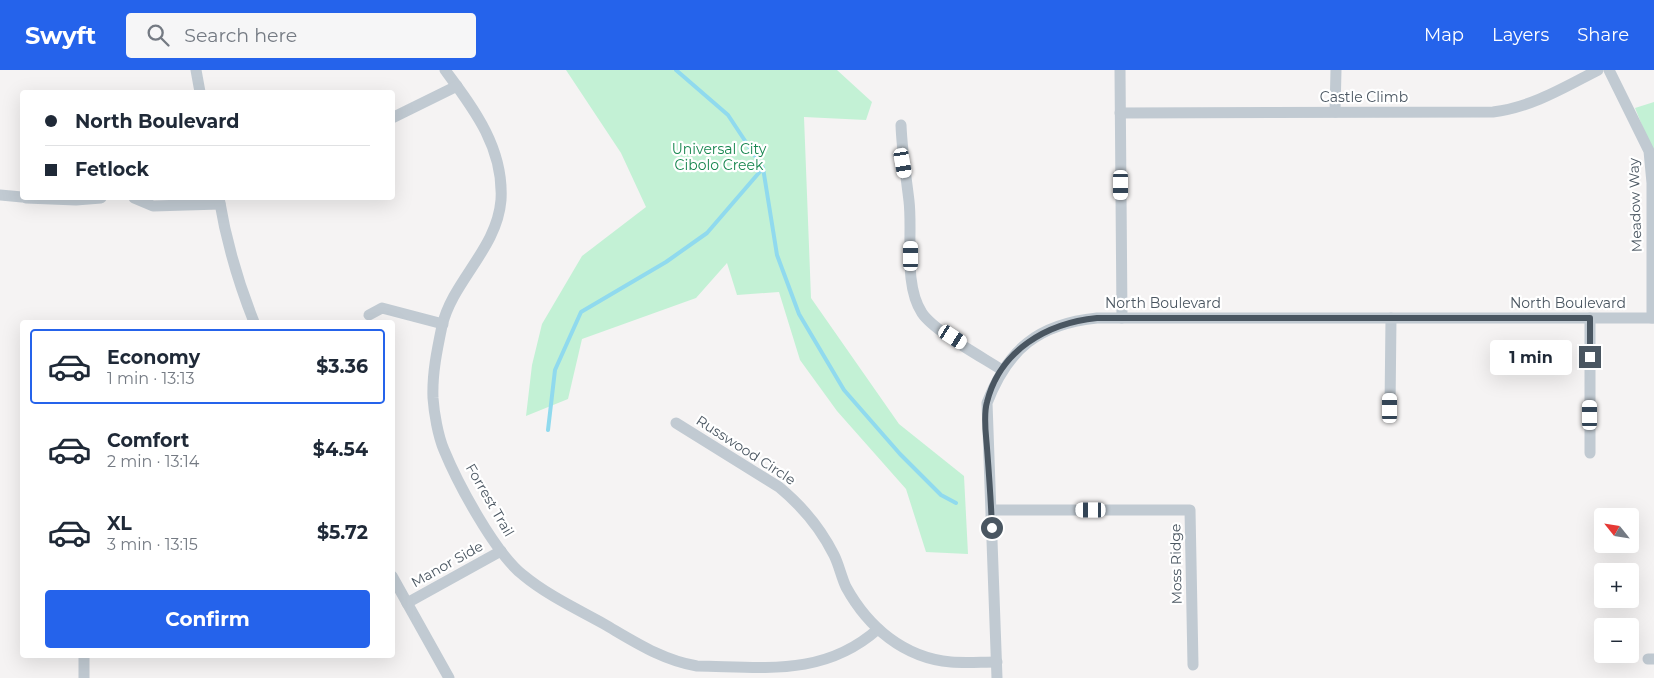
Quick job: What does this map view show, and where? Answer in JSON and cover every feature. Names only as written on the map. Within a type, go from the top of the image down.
[{"type":"street","points":[[196,70],[200,90]]},
{"type":"street","name":"Forrest Trail","points":[[445,70],[484,126],[495,149],[500,174],[501,199],[491,236],[468,274],[443,324],[434,364],[433,400],[443,449],[483,524],[501,550],[521,574],[540,588],[658,654],[697,666],[788,667],[817,663],[844,653],[878,629]]},
{"type":"street","points":[[1120,70],[1122,318]]},
{"type":"street","points":[[1335,112],[1336,70]]},
{"type":"street","name":"Castle Climb","points":[[1120,113],[1493,112],[1516,109],[1539,101],[1598,70]]},
{"type":"street","name":"Meadow Way","points":[[1609,70],[1648,151],[1652,183],[1653,318]]},
{"type":"street","points":[[395,117],[457,86]]},
{"type":"street","points":[[900,126],[909,200],[912,291],[923,314],[936,327],[1002,370]]},
{"type":"street","points":[[0,195],[20,197]]},
{"type":"street","points":[[139,200],[153,206],[220,201],[232,254],[253,320]]},
{"type":"street","points":[[369,316],[382,308],[443,324]]},
{"type":"street","name":"North Boulevard","points":[[997,678],[992,510],[986,428],[987,403],[1002,370],[1013,356],[1030,340],[1051,328],[1073,320],[1122,318],[1653,318]]},
{"type":"street","points":[[1390,408],[1391,318]]},
{"type":"street","points":[[1590,318],[1590,453]]},
{"type":"street","name":"Russwood Circle","points":[[676,423],[779,486],[806,511],[826,540],[850,593],[878,629]]},
{"type":"street","name":"Moss Ridge","points":[[992,510],[1190,510],[1193,665]]},
{"type":"street","name":"Manor Side","points":[[407,603],[501,550]]},
{"type":"street","points":[[395,581],[449,678]]},
{"type":"street","points":[[878,629],[903,647],[926,657],[951,662],[997,662]]},
{"type":"street","points":[[84,658],[84,678]]},
{"type":"green space","name":"Universal City Cibolo Creek","points":[[566,70],[837,70],[872,102],[866,120],[804,117],[811,298],[899,424],[964,476],[968,554],[926,552],[906,489],[837,411],[800,360],[779,292],[737,295],[727,263],[696,298],[582,339],[568,399],[526,416],[532,365],[542,324],[582,256],[646,207],[621,153]]},
{"type":"green space","points":[[1654,102],[1654,155],[1635,108]]},
{"type":"waterway","points":[[676,70],[728,115],[763,168],[777,255],[799,314],[844,390],[900,454],[941,495],[956,503]]},
{"type":"waterway","points":[[548,430],[555,370],[581,312],[666,262],[707,233],[763,168]]},
{"type":"route","points":[[992,528],[986,428],[987,403],[1002,370],[1013,356],[1030,340],[1051,328],[1073,320],[1097,318],[1590,318],[1590,357]]}]
